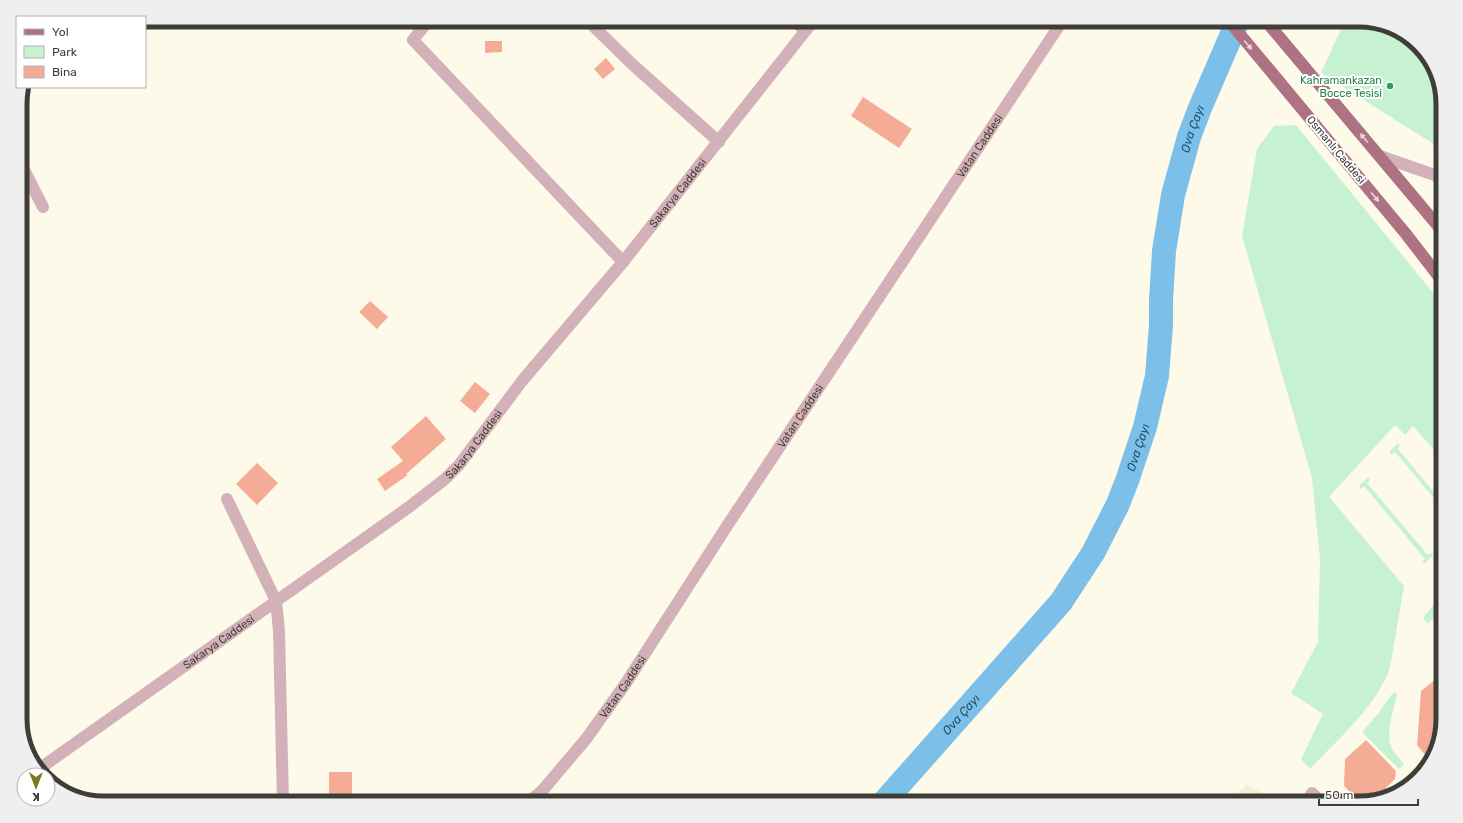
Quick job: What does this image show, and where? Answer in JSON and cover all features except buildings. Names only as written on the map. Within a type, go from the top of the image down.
[{"type":"main road","name":"Osmanlı Caddesi","points":[[1234,27],[1406,234],[1436,273]]},
{"type":"main road","points":[[1271,27],[1436,224]]},
{"type":"street","points":[[423,27],[413,40],[623,262]]},
{"type":"street","points":[[594,27],[637,69],[718,142]]},
{"type":"street","points":[[801,27],[805,31]]},
{"type":"street","name":"Sakarya Caddesi","points":[[43,766],[409,507],[445,479],[459,465],[522,381],[623,262],[808,27]]},
{"type":"street","name":"Vatan Caddesi","points":[[536,796],[542,791],[586,739],[626,683],[725,529],[1058,27]]},
{"type":"street","points":[[1380,156],[1436,176]]},
{"type":"street","points":[[27,176],[43,208]]},
{"type":"street","points":[[227,499],[276,601],[279,631],[283,796]]},
{"type":"shaded area","points":[[1246,784],[1267,796],[1236,796]]},
{"type":"green space","name":"Kahramankazan Bocce Tesisi","points":[[1342,27],[1369,28],[1398,37],[1420,57],[1426,65],[1432,79],[1436,99],[1436,146],[1321,73]]},
{"type":"green space","points":[[1296,125],[1436,296],[1436,452],[1413,426],[1405,435],[1395,425],[1329,497],[1404,586],[1390,668],[1383,683],[1366,709],[1355,722],[1310,769],[1301,759],[1323,714],[1291,693],[1318,642],[1320,559],[1312,478],[1242,236],[1257,149],[1274,126]]},
{"type":"green space","points":[[1398,443],[1400,446],[1398,449],[1436,495],[1436,501],[1395,452],[1392,455],[1389,452]]},
{"type":"green space","points":[[1368,477],[1370,480],[1367,483],[1428,555],[1431,553],[1433,555],[1424,564],[1422,562],[1425,559],[1364,486],[1361,489],[1359,486]]},
{"type":"green space","points":[[1436,603],[1436,617],[1427,624],[1424,616]]},
{"type":"green space","points":[[1395,692],[1397,694],[1390,724],[1389,737],[1392,749],[1404,764],[1399,769],[1362,732]]},
{"type":"waterway","name":"Ova Çayı","points":[[889,796],[1061,602],[1093,553],[1118,504],[1145,427],[1157,376],[1164,251],[1173,195],[1189,137],[1235,27]]},
{"type":"place","name":"Kahramankazan Bocce Tesisi","points":[[1390,86]]}]
